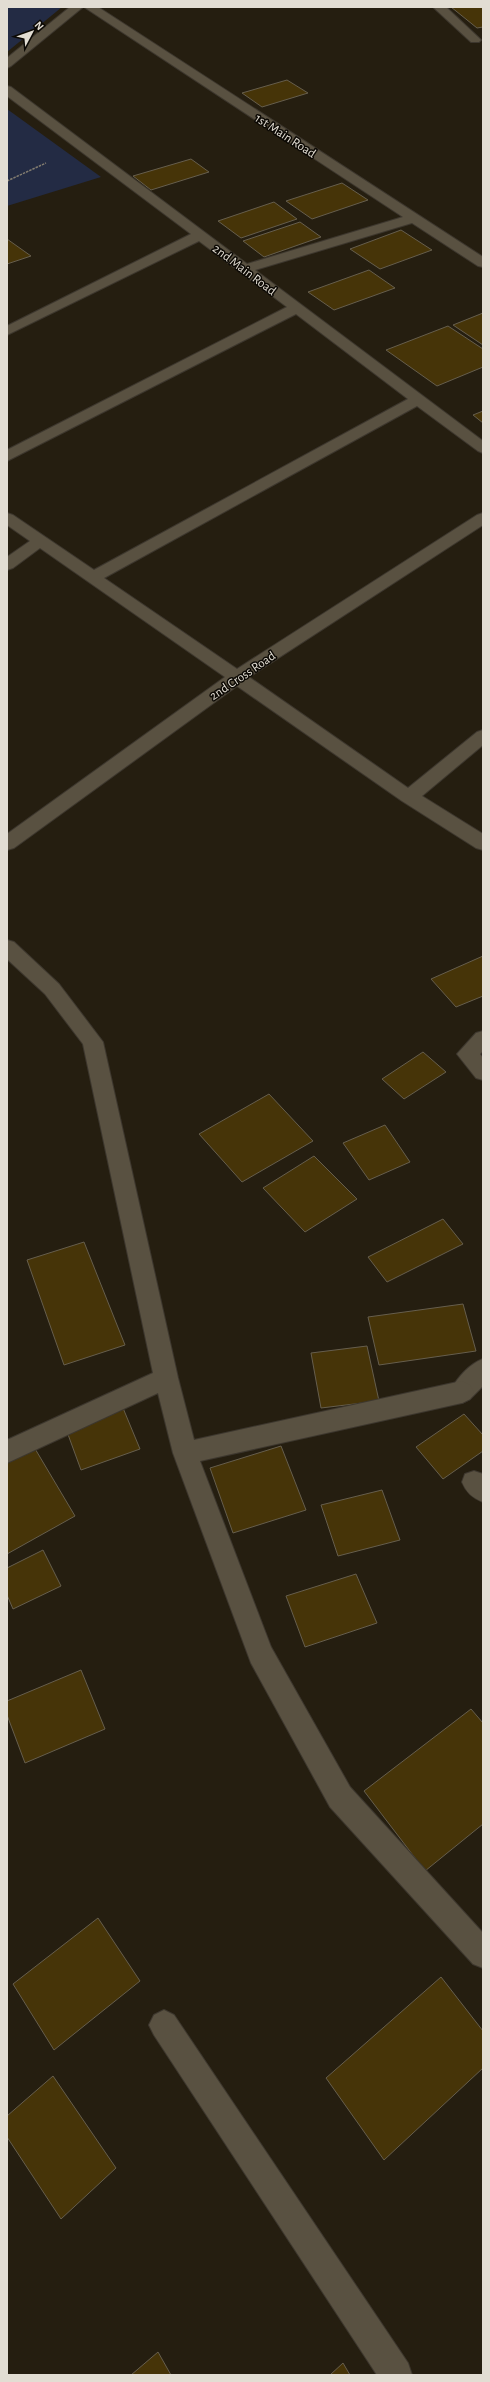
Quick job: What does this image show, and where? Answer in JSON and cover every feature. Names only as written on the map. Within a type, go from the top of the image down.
[{"type":"street","points":[[7,64],[77,7]]},
{"type":"street","name":"1st Main Road","points":[[90,7],[483,263]]},
{"type":"street","points":[[439,7],[474,40]]},
{"type":"street","name":"2nd Main Road","points":[[7,90],[483,448]]},
{"type":"street","points":[[245,269],[414,218]]},
{"type":"street","points":[[7,331],[200,235]]},
{"type":"street","points":[[7,456],[297,308]]},
{"type":"street","points":[[92,578],[418,399]]},
{"type":"street","points":[[7,518],[409,797],[483,844]]},
{"type":"street","name":"2nd Cross Road","points":[[7,843],[237,677],[483,518]]},
{"type":"street","points":[[7,565],[40,541]]},
{"type":"street","points":[[409,797],[483,736]]},
{"type":"street","points":[[7,947],[52,989],[71,1011],[93,1042],[166,1378],[185,1453],[260,1654],[340,1797],[483,1954]]},
{"type":"street","points":[[483,1039],[467,1054],[483,1072]]},
{"type":"street","points":[[185,1453],[462,1392],[483,1369]]},
{"type":"street","points":[[7,1452],[166,1378]]},
{"type":"street","points":[[164,2025],[396,2375]]},
{"type":"shaded area","points":[[7,7],[62,7],[7,52]]},
{"type":"shaded area","points":[[7,109],[101,177],[7,206]]},
{"type":"building","points":[[451,7],[483,7],[483,27],[477,28]]},
{"type":"building","points":[[287,80],[308,93],[262,107],[242,93]]},
{"type":"building","points":[[191,159],[209,172],[151,190],[133,176]]},
{"type":"building","points":[[342,183],[368,200],[312,219],[286,201]]},
{"type":"building","points":[[274,202],[297,219],[241,238],[218,221]]},
{"type":"building","points":[[300,222],[321,237],[264,257],[243,241]]},
{"type":"building","points":[[401,230],[432,250],[380,269],[350,249]]},
{"type":"building","points":[[7,239],[31,256],[7,264]]},
{"type":"building","points":[[369,270],[395,288],[334,310],[308,292]]},
{"type":"building","points":[[483,313],[483,345],[453,325]]},
{"type":"building","points":[[448,326],[483,349],[483,367],[437,386],[386,350]]},
{"type":"building","points":[[483,411],[483,423],[473,415]]},
{"type":"building","points":[[483,956],[483,996],[456,1007],[431,979]]},
{"type":"building","points":[[423,1052],[446,1072],[404,1099],[382,1079]]},
{"type":"building","points":[[269,1094],[313,1141],[242,1182],[199,1134]]},
{"type":"building","points":[[385,1125],[410,1162],[369,1180],[343,1143]]},
{"type":"building","points":[[314,1156],[357,1199],[305,1232],[263,1188]]},
{"type":"building","points":[[443,1219],[463,1244],[387,1282],[368,1257]]},
{"type":"building","points":[[84,1242],[125,1345],[64,1365],[27,1260]]},
{"type":"building","points":[[463,1304],[476,1351],[379,1365],[368,1317]]},
{"type":"building","points":[[367,1346],[379,1401],[321,1408],[311,1353]]},
{"type":"building","points":[[123,1408],[140,1449],[81,1470],[66,1429]]},
{"type":"building","points":[[464,1414],[483,1435],[483,1451],[443,1479],[416,1447]]},
{"type":"building","points":[[281,1446],[306,1510],[233,1533],[210,1468]]},
{"type":"building","points":[[34,1447],[75,1516],[7,1554],[7,1461]]},
{"type":"building","points":[[382,1490],[400,1540],[338,1556],[321,1505]]},
{"type":"building","points":[[43,1550],[61,1586],[13,1609],[7,1595],[7,1568]]},
{"type":"building","points":[[356,1574],[377,1623],[305,1647],[286,1596]]},
{"type":"building","points":[[81,1670],[105,1729],[25,1763],[7,1715],[7,1701]]},
{"type":"building","points":[[471,1709],[483,1723],[483,1824],[425,1871],[364,1791]]},
{"type":"building","points":[[98,1918],[140,1981],[54,2050],[13,1984]]},
{"type":"building","points":[[441,1977],[483,2031],[483,2068],[384,2160],[326,2078]]},
{"type":"building","points":[[53,2076],[116,2168],[61,2219],[7,2137],[7,2116]]},
{"type":"building","points":[[158,2352],[171,2375],[131,2375]]},
{"type":"building","points":[[343,2363],[350,2375],[330,2375]]}]
